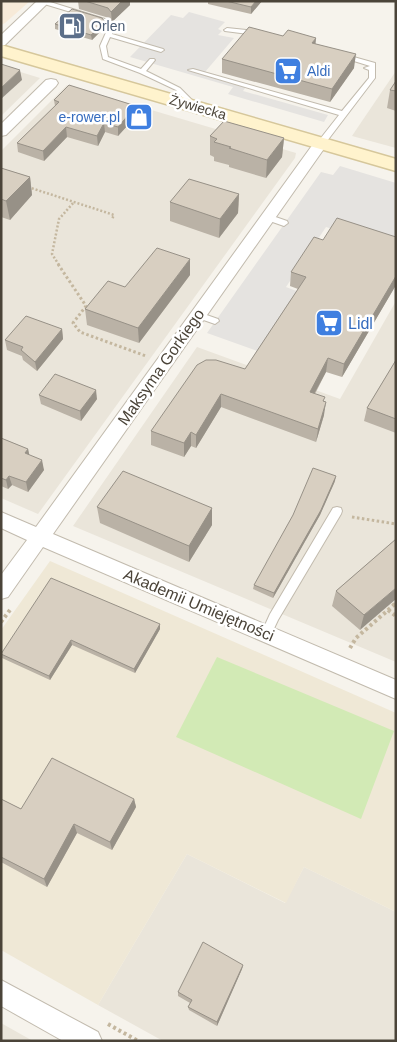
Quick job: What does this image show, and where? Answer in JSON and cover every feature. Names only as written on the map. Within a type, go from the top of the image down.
[{"type":"main road","name":"Żywiecka","points":[[1,50],[396,165]]},
{"type":"street","points":[[1,42],[43,2]]},
{"type":"street","points":[[1,132],[51,83]]},
{"type":"street","name":"Maksyma Gorkiego","points":[[1,591],[321,143]]},
{"type":"street","name":"Akademii Umiejętności","points":[[1,520],[396,690]]},
{"type":"street","points":[[1,992],[89,1041]]},
{"type":"lane","points":[[43,2],[106,21],[111,28],[103,46],[105,58],[142,72],[178,89],[194,106]]},
{"type":"lane","points":[[228,30],[263,34]]},
{"type":"lane","points":[[109,35],[161,50]]},
{"type":"lane","points":[[321,143],[372,78],[373,69],[337,57]]},
{"type":"lane","points":[[142,72],[152,60]]},
{"type":"lane","points":[[191,70],[344,114]]},
{"type":"lane","points":[[268,218],[284,223]]},
{"type":"lane","points":[[198,314],[215,320]]},
{"type":"lane","points":[[266,634],[274,617],[337,512]]},
{"type":"path","points":[[20,184],[114,216],[112,219]]},
{"type":"path","points":[[74,202],[59,219],[52,254],[86,306],[73,323],[80,332],[155,359]]},
{"type":"path","points":[[337,512],[350,517],[396,524]]},
{"type":"path","points":[[349,649],[356,638],[396,603]]},
{"type":"path","points":[[388,610],[396,616]]},
{"type":"path","points":[[341,645],[357,652]]},
{"type":"shaded area","points":[[1,1],[30,1],[1,25]]},
{"type":"shaded area","points":[[189,12],[225,22],[218,29],[222,31],[218,35],[234,38],[205,72],[248,84],[243,91],[328,115],[324,122],[228,94],[233,87],[130,57],[171,15],[183,18]]},
{"type":"shaded area","points":[[1,66],[40,78],[1,116]]},
{"type":"shaded area","points":[[396,71],[396,148],[352,136],[358,127]]},
{"type":"shaded area","points":[[67,85],[296,153],[295,158],[38,514],[1,498],[1,151]]},
{"type":"shaded area","points":[[340,166],[396,183],[396,249],[326,227],[286,287],[299,292],[260,352],[207,333],[321,172],[333,175]]},
{"type":"shaded area","points":[[396,301],[396,662],[73,526],[197,347],[340,399]]},
{"type":"shaded area","points":[[50,561],[396,713],[396,912],[304,867],[286,903],[187,854],[98,1005],[1,950],[1,630]]},
{"type":"shaded area","points":[[187,854],[285,903],[304,867],[396,912],[396,1041],[163,1041],[98,1005]]},
{"type":"shaded area","points":[[1,1023],[33,1041],[1,1041]]},
{"type":"green space","points":[[217,657],[394,731],[361,819],[176,737]]},
{"type":"building","points":[[85,1],[122,1],[111,12],[108,8]]},
{"type":"building","points":[[226,1],[256,1],[251,7]]},
{"type":"building","points":[[72,9],[102,18],[105,22],[91,35],[55,24]]},
{"type":"building","name":"Aldi","points":[[249,27],[283,36],[288,30],[316,38],[312,43],[356,54],[332,89],[222,59]]},
{"type":"building","points":[[1,64],[20,70],[1,88]]},
{"type":"building","points":[[396,81],[396,91],[390,90]]},
{"type":"building","points":[[69,85],[136,106],[118,127],[104,123],[97,136],[66,127],[43,151],[17,143],[59,102],[54,100]]},
{"type":"building","points":[[224,121],[284,138],[267,160],[214,142],[217,139],[210,136]]},
{"type":"building","points":[[1,168],[30,177],[6,201],[1,199]]},
{"type":"building","points":[[189,179],[239,194],[220,219],[170,202]]},
{"type":"building","points":[[337,218],[396,237],[396,276],[344,364],[328,358],[310,392],[325,397],[323,401],[326,402],[318,429],[221,394],[196,435],[191,432],[184,443],[151,431],[197,365],[206,360],[216,360],[245,369],[306,277],[291,272],[314,237],[323,240]]},
{"type":"building","points":[[157,248],[190,259],[138,328],[85,309],[108,281],[125,287]]},
{"type":"building","points":[[26,316],[62,329],[35,362],[21,350],[23,347],[5,340]]},
{"type":"building","points":[[396,360],[396,419],[367,408]]},
{"type":"building","points":[[55,374],[96,390],[80,411],[39,395]]},
{"type":"building","points":[[1,438],[28,449],[25,453],[42,460],[26,482],[9,476],[6,480],[1,478]]},
{"type":"building","points":[[313,468],[336,476],[321,510],[274,593],[254,585],[293,515]]},
{"type":"building","points":[[123,471],[212,508],[189,546],[97,507]]},
{"type":"building","points":[[396,539],[396,588],[364,615],[336,591]]},
{"type":"building","points":[[51,578],[160,624],[134,669],[71,640],[49,676],[1,654]]},
{"type":"building","points":[[52,758],[134,799],[110,842],[74,824],[44,879],[1,857],[1,799],[21,809]]},
{"type":"building","points":[[203,942],[243,965],[217,1022],[188,1007],[192,1000],[178,992]]},
{"type":"place","name":"Orlen","points":[[72,26]]},
{"type":"place","name":"Aldi","points":[[288,71]]},
{"type":"place","name":"e-rower.pl","points":[[139,117]]},
{"type":"place","name":"Lidl","points":[[329,323]]}]
